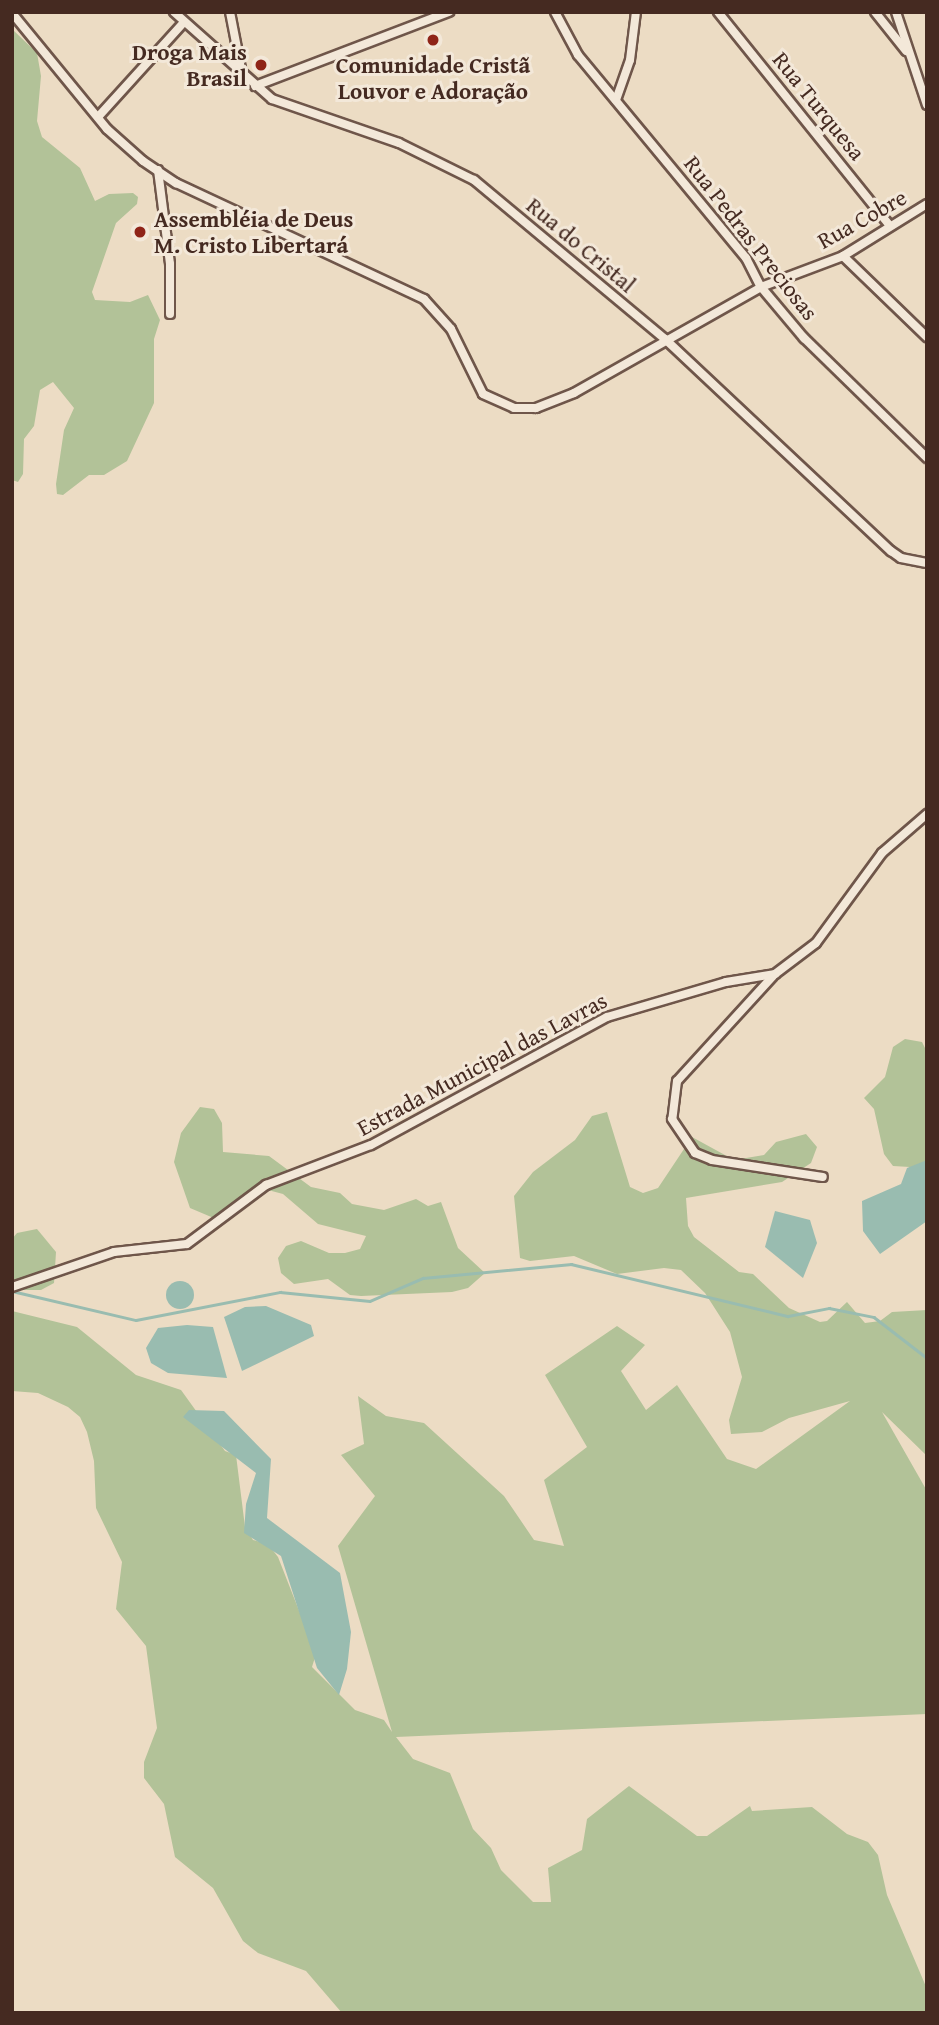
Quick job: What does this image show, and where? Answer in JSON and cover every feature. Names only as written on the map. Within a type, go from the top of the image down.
[{"type":"street","name":"Rua do Cristal","points":[[174,12],[255,86],[286,105],[399,143],[474,180],[665,339],[891,551],[901,558],[927,563]]},
{"type":"street","points":[[230,12],[242,74]]},
{"type":"street","points":[[255,86],[449,12]]},
{"type":"street","name":"Rua Pedras Preciosas","points":[[555,12],[578,55],[746,258],[761,287],[804,338],[927,457]]},
{"type":"street","points":[[616,100],[630,60],[636,12]]},
{"type":"street","name":"Rua Turquesa","points":[[718,12],[889,225]]},
{"type":"street","points":[[875,12],[908,53]]},
{"type":"street","points":[[896,12],[927,105]]},
{"type":"street","name":"Rua Cobre","points":[[12,13],[98,117],[158,170],[424,299],[451,329],[477,387],[501,405],[526,409],[559,400],[761,287],[843,256],[889,225],[927,204]]},
{"type":"street","points":[[98,117],[184,22]]},
{"type":"street","points":[[158,170],[170,264],[170,314]]},
{"type":"street","points":[[843,256],[927,337]]},
{"type":"street","name":"Estrada Municipal das Lavras","points":[[12,1287],[104,1254],[187,1244],[266,1185],[371,1145],[607,1017],[726,982],[775,974],[816,943],[882,853],[927,814]]},
{"type":"street","points":[[775,974],[677,1081],[672,1119],[695,1153],[712,1160],[823,1177]]},
{"type":"green space","points":[[12,29],[37,53],[41,76],[37,121],[42,137],[80,168],[95,201],[109,194],[133,193],[138,197],[137,204],[116,223],[92,292],[95,300],[130,302],[148,295],[160,320],[154,339],[154,403],[127,461],[104,475],[89,475],[63,495],[57,494],[56,484],[64,430],[74,408],[53,382],[40,390],[34,426],[24,439],[23,474],[18,482],[12,480]]},
{"type":"green space","points":[[905,1039],[922,1042],[927,1052],[927,1168],[893,1166],[884,1154],[874,1109],[864,1098],[885,1077],[893,1047]]},
{"type":"green space","points":[[200,1107],[214,1109],[222,1123],[223,1152],[269,1156],[311,1187],[340,1193],[352,1204],[384,1210],[416,1199],[428,1206],[441,1202],[458,1248],[485,1273],[468,1288],[452,1292],[361,1296],[350,1295],[328,1279],[294,1284],[281,1273],[278,1258],[286,1246],[301,1241],[329,1253],[345,1253],[360,1249],[366,1236],[318,1224],[283,1194],[268,1190],[253,1194],[216,1219],[190,1208],[174,1162],[181,1133]]},
{"type":"green space","points":[[607,1112],[630,1187],[643,1193],[658,1188],[692,1137],[734,1160],[764,1155],[776,1142],[806,1134],[817,1147],[811,1163],[782,1182],[686,1198],[688,1226],[694,1237],[739,1272],[753,1274],[789,1308],[820,1322],[827,1321],[847,1302],[865,1323],[880,1321],[892,1312],[927,1310],[927,1456],[882,1412],[927,1491],[927,1714],[396,1737],[413,1759],[450,1773],[473,1829],[491,1848],[501,1870],[533,1902],[551,1902],[548,1868],[582,1850],[587,1819],[629,1786],[697,1836],[707,1836],[750,1806],[752,1811],[812,1807],[847,1834],[868,1842],[878,1855],[887,1895],[927,1989],[927,2013],[342,2013],[306,1971],[258,1953],[243,1941],[213,1888],[175,1857],[164,1804],[144,1778],[144,1762],[157,1728],[146,1646],[116,1609],[122,1562],[96,1508],[94,1461],[87,1432],[80,1417],[68,1407],[38,1393],[12,1391],[12,1311],[77,1327],[136,1375],[181,1390],[225,1451],[236,1455],[245,1527],[253,1540],[268,1544],[278,1557],[316,1654],[312,1667],[355,1710],[384,1720],[392,1732],[338,1546],[375,1496],[341,1455],[364,1444],[358,1396],[386,1416],[424,1423],[504,1496],[534,1540],[564,1546],[544,1480],[587,1447],[545,1375],[617,1326],[645,1345],[621,1371],[646,1410],[677,1385],[727,1459],[756,1469],[850,1401],[789,1418],[762,1432],[731,1434],[729,1420],[742,1377],[730,1332],[705,1293],[681,1270],[664,1268],[617,1274],[574,1256],[530,1261],[520,1258],[514,1196],[533,1172],[575,1140],[592,1116]]},
{"type":"green space","points":[[37,1229],[56,1252],[54,1283],[41,1290],[12,1290],[12,1239],[17,1233]]},
{"type":"water","points":[[927,1160],[927,1221],[880,1254],[863,1231],[862,1201],[901,1184],[907,1168]]},
{"type":"water","points":[[775,1211],[810,1220],[817,1243],[803,1278],[765,1247]]},
{"type":"water","points":[[180,1281],[190,1285],[194,1295],[190,1305],[180,1309],[170,1305],[166,1295],[170,1285]]},
{"type":"water","points":[[266,1306],[311,1325],[314,1336],[242,1371],[224,1317],[245,1307]]},
{"type":"water","points":[[187,1325],[213,1327],[227,1378],[168,1373],[151,1363],[146,1348],[158,1328]]},
{"type":"water","points":[[189,1410],[224,1411],[271,1459],[267,1518],[340,1573],[351,1632],[347,1669],[339,1695],[317,1668],[281,1556],[244,1533],[246,1504],[256,1473],[183,1417]]},
{"type":"waterway","points":[[12,1291],[136,1320],[280,1292],[370,1301],[423,1278],[571,1264],[788,1316],[829,1308],[874,1317],[927,1358]]},
{"type":"place","name":"Comunidade Cristã Louvor e Adoração","points":[[433,40]]},
{"type":"place","name":"Droga Mais Brasil","points":[[261,65]]},
{"type":"place","name":"Assembléia de Deus M. Cristo Libertará","points":[[140,232]]}]
